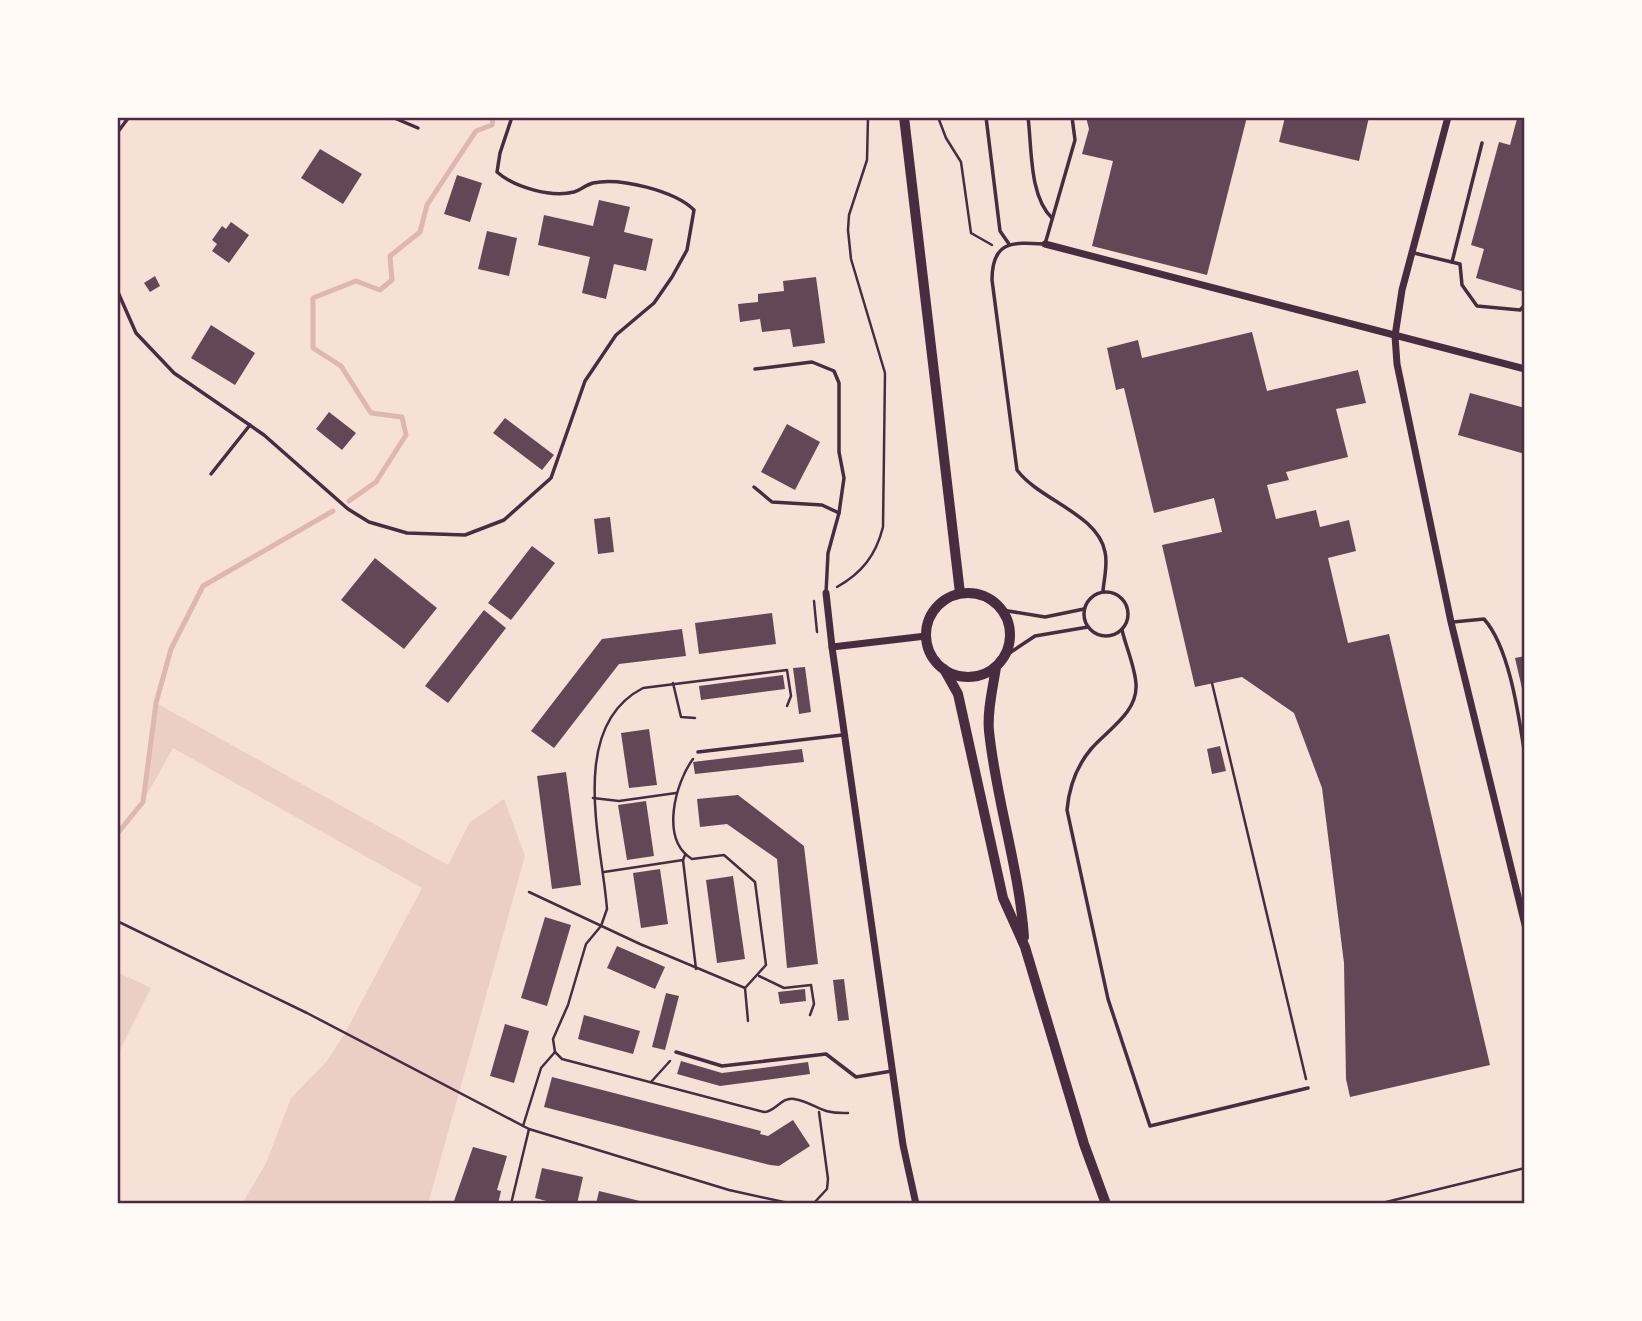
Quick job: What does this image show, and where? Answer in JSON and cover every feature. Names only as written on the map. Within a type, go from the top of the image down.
[{"type":"main road","points":[[904,117],[960,593]]},
{"type":"main road","points":[[944,669],[970,677],[996,667],[1005,656],[1010,633],[1002,610],[979,594],[960,593],[935,608],[926,636],[935,660],[944,669],[958,694],[1003,898],[1025,947],[1084,1144],[1106,1204]]},
{"type":"main road","points":[[996,667],[989,730],[1000,800],[1021,893],[1025,947]]},
{"type":"street","points":[[1448,117],[1402,290],[1395,336],[1402,390],[1451,622],[1525,925]]},
{"type":"street","points":[[1045,244],[1525,369]]},
{"type":"street","points":[[826,593],[842,735],[892,1071],[916,1204]]},
{"type":"street","points":[[831,647],[926,636]]},
{"type":"lane","points":[[117,132],[129,117]]},
{"type":"lane","points":[[392,117],[418,128]]},
{"type":"lane","points":[[117,290],[136,333],[174,373],[250,425],[359,516],[407,533],[465,535],[489,527],[504,520],[551,478],[584,382],[616,335],[654,303],[672,277],[687,250],[694,210],[683,199],[666,192],[616,183],[594,183],[573,192],[558,193],[535,190],[506,180],[497,172],[500,153],[512,117]]},
{"type":"lane","points":[[986,117],[1000,231],[1009,244]]},
{"type":"lane","points":[[1028,117],[1037,189],[1043,209],[1053,219]]},
{"type":"lane","points":[[1072,117],[1075,140],[1045,244],[1009,244],[1001,249],[992,262],[992,280],[1017,470],[1028,484],[1070,509],[1098,538],[1106,554],[1103,591]]},
{"type":"lane","points":[[1452,262],[1482,143]]},
{"type":"lane","points":[[1414,253],[1460,264],[1462,285],[1477,306],[1520,310],[1525,305]]},
{"type":"lane","points":[[755,369],[812,362],[834,371],[839,383],[839,452],[844,478],[839,513],[831,536],[826,593]]},
{"type":"lane","points":[[211,474],[250,425]]},
{"type":"lane","points":[[754,487],[772,502],[822,505],[839,513]]},
{"type":"lane","points":[[1002,610],[1045,617],[1084,609],[1094,594],[1103,591],[1121,596],[1127,604],[1129,613],[1122,630],[1136,684],[1132,706],[1090,750],[1077,770],[1069,791],[1067,810],[1108,999],[1150,1126],[1308,1088]]},
{"type":"lane","points":[[1084,609],[1088,627]]},
{"type":"lane","points":[[1451,622],[1484,620],[1494,631],[1522,719],[1525,756]]},
{"type":"lane","points":[[1005,656],[1035,636],[1088,627],[1104,636],[1122,630]]},
{"type":"lane","points":[[698,752],[842,735]]},
{"type":"lane","points":[[676,1052],[722,1066],[826,1054],[856,1077],[892,1071]]},
{"type":"path","points":[[826,593],[862,568],[877,549],[883,527],[886,373],[851,259],[848,230],[849,215],[867,160],[868,117]]},
{"type":"path","points":[[938,117],[946,138],[961,162],[971,233],[1001,249]]},
{"type":"path","points":[[787,706],[791,696],[787,670],[642,688],[632,693],[606,724],[601,738],[593,798],[607,909],[601,926],[586,944],[568,1005],[554,1039],[555,1052],[562,1059],[764,1112],[769,1112],[785,1100],[793,1099],[819,1111],[848,1113]]},
{"type":"path","points":[[673,683],[681,717],[695,718]]},
{"type":"path","points":[[1212,683],[1308,1088]]},
{"type":"path","points":[[698,752],[686,767],[673,806],[678,845],[685,855],[692,859],[724,855],[755,882],[766,965],[759,976],[745,988]]},
{"type":"path","points":[[593,798],[619,801],[676,793]]},
{"type":"path","points":[[685,855],[683,860],[696,969]]},
{"type":"path","points":[[604,872],[683,860]]},
{"type":"path","points":[[529,892],[696,969],[745,988]]},
{"type":"path","points":[[117,921],[307,1013],[529,1129],[729,1190],[793,1204]]},
{"type":"path","points":[[759,976],[784,988],[811,985],[814,1004],[810,1016]]},
{"type":"path","points":[[745,988],[748,1021]]},
{"type":"path","points":[[523,1126],[541,1068],[555,1052]]},
{"type":"path","points":[[649,1083],[676,1052]]},
{"type":"path","points":[[813,1204],[827,1189],[828,1179],[819,1111]]},
{"type":"path","points":[[511,1204],[529,1129]]},
{"type":"path","points":[[1378,1204],[1525,1168]]},
{"type":"path","points":[[1158,1204],[1207,1204]]},
{"type":"shaded area","points":[[156,703],[448,865],[470,822],[504,799],[525,856],[428,1204],[242,1204],[266,1163],[291,1098],[326,1062],[345,1033],[422,888],[173,748],[143,802]]},
{"type":"shaded area","points":[[117,972],[151,988],[118,1054],[117,1054]]},
{"type":"building","points":[[1086,117],[1247,117],[1207,275],[1092,246],[1113,161],[1082,154],[1089,129]]},
{"type":"building","points":[[1285,117],[1369,117],[1359,161],[1279,142]]},
{"type":"building","points":[[1517,119],[1525,121],[1525,292],[1476,278],[1484,249],[1471,245],[1499,142],[1510,145]]},
{"type":"building","points":[[320,149],[362,174],[343,204],[301,178]]},
{"type":"building","points":[[457,175],[482,183],[470,222],[444,214]]},
{"type":"building","points":[[599,200],[630,207],[624,232],[653,239],[646,271],[614,264],[606,299],[582,293],[590,257],[538,245],[544,215],[593,226]]},
{"type":"building","points":[[231,222],[249,235],[229,263],[212,251],[217,244],[212,240],[222,226],[226,229]]},
{"type":"building","points":[[487,231],[517,238],[509,276],[478,269]]},
{"type":"building","points":[[155,276],[160,286],[150,292],[144,283]]},
{"type":"building","points":[[816,277],[825,343],[793,347],[790,329],[762,332],[760,319],[740,322],[738,304],[758,302],[758,294],[784,291],[783,281]]},
{"type":"building","points":[[211,325],[255,353],[235,385],[191,358]]},
{"type":"building","points":[[1252,332],[1267,391],[1358,370],[1366,403],[1336,409],[1348,457],[1286,472],[1289,480],[1267,485],[1276,519],[1316,510],[1320,527],[1349,520],[1356,551],[1328,558],[1348,643],[1389,634],[1490,1065],[1350,1097],[1346,1079],[1344,963],[1322,788],[1294,713],[1242,677],[1195,687],[1162,545],[1222,532],[1214,498],[1154,513],[1124,388],[1116,390],[1107,348],[1138,340],[1142,358]]},
{"type":"building","points":[[1470,393],[1525,408],[1525,454],[1458,435]]},
{"type":"building","points":[[329,412],[356,433],[342,450],[316,429]]},
{"type":"building","points":[[505,418],[554,455],[542,470],[493,433]]},
{"type":"building","points":[[787,424],[820,442],[795,490],[761,472]]},
{"type":"building","points":[[610,517],[614,552],[598,554],[594,519]]},
{"type":"building","points":[[532,546],[555,563],[511,620],[488,603]]},
{"type":"building","points":[[375,558],[437,608],[404,649],[341,600]]},
{"type":"building","points":[[484,610],[506,628],[448,703],[425,686]]},
{"type":"building","points":[[772,613],[776,644],[699,654],[695,623]]},
{"type":"building","points":[[682,629],[686,656],[619,664],[554,748],[531,731],[602,639]]},
{"type":"building","points":[[1525,656],[1525,697],[1524,697],[1515,658]]},
{"type":"building","points":[[805,667],[811,712],[799,714],[793,668]]},
{"type":"building","points":[[783,675],[785,689],[701,700],[699,686]]},
{"type":"building","points":[[649,729],[657,785],[629,788],[621,733]]},
{"type":"building","points":[[1220,746],[1226,771],[1212,774],[1207,749]]},
{"type":"building","points":[[802,749],[804,762],[695,774],[693,762]]},
{"type":"building","points":[[566,772],[581,885],[552,889],[537,776]]},
{"type":"building","points":[[738,795],[804,846],[818,964],[787,968],[777,859],[727,824],[700,827],[697,799]]},
{"type":"building","points":[[646,801],[654,856],[627,860],[618,805]]},
{"type":"building","points":[[660,869],[668,924],[641,928],[633,873]]},
{"type":"building","points":[[733,876],[745,959],[717,963],[706,880]]},
{"type":"building","points":[[545,917],[571,925],[547,1006],[521,998]]},
{"type":"building","points":[[617,946],[665,967],[655,989],[607,968]]},
{"type":"building","points":[[844,979],[849,1020],[838,1021],[833,980]]},
{"type":"building","points":[[805,989],[806,1001],[780,1004],[778,992]]},
{"type":"building","points":[[666,993],[679,996],[665,1050],[652,1047]]},
{"type":"building","points":[[584,1015],[640,1031],[633,1054],[578,1039]]},
{"type":"building","points":[[505,1024],[529,1031],[514,1083],[490,1076]]},
{"type":"building","points":[[681,1061],[722,1073],[808,1062],[810,1074],[720,1086],[677,1074]]},
{"type":"building","points":[[552,1077],[761,1131],[760,1134],[768,1136],[793,1120],[810,1146],[779,1166],[770,1165],[544,1107]]},
{"type":"building","points":[[473,1147],[507,1156],[497,1190],[501,1191],[498,1204],[454,1201]]},
{"type":"building","points":[[542,1168],[583,1177],[577,1204],[558,1204],[535,1198]]},
{"type":"building","points":[[599,1191],[640,1201],[639,1204],[596,1204]]},
{"type":"waterway","points":[[349,501],[376,482],[406,435],[402,417],[371,413],[341,366],[313,348],[313,298],[356,281],[380,290],[392,280],[390,256],[420,232],[427,205],[476,131],[492,125],[493,117]]},
{"type":"waterway","points":[[117,834],[143,802],[156,703],[171,649],[203,586],[333,511]]}]
